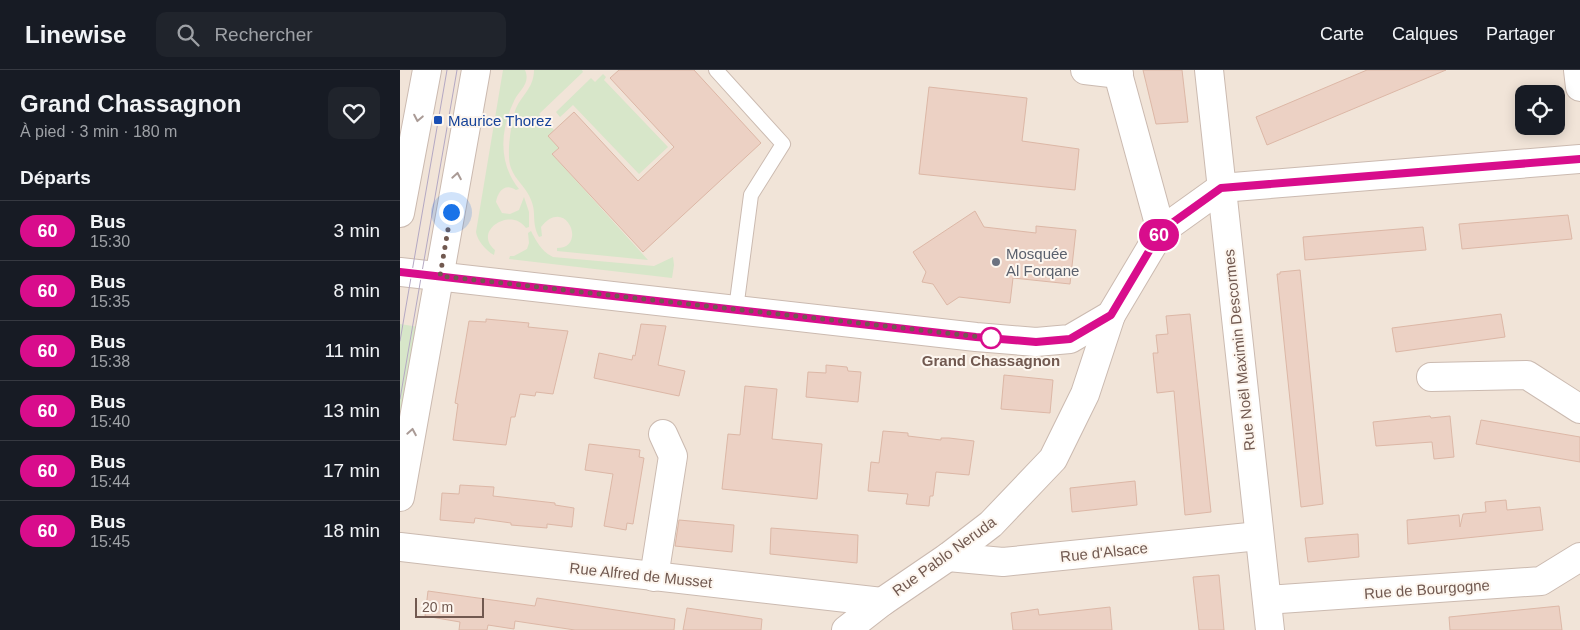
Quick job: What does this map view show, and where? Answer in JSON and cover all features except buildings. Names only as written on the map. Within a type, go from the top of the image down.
[{"type":"street","points":[[400,213],[426,70]]},
{"type":"street","points":[[400,497],[476,70]]},
{"type":"street","points":[[1085,70],[1118,72],[1161,231],[1221,188],[1580,159]]},
{"type":"street","name":"Rue Noël Maximin Descormes","points":[[1209,70],[1270,630]]},
{"type":"street","points":[[1578,70],[1580,87]]},
{"type":"street","name":"Rue Pablo Neruda","points":[[846,630],[991,524],[1053,459],[1085,394],[1111,315],[1161,231]]},
{"type":"street","points":[[400,272],[976,337],[1036,342],[1070,339],[1111,315]]},
{"type":"street","points":[[1431,377],[1527,376],[1580,409]]},
{"type":"street","points":[[654,577],[673,456],[663,434]]},
{"type":"street","name":"Rue d'Alsace","points":[[948,557],[1003,562],[1259,536]]},
{"type":"street","name":"Rue Alfred de Musset","points":[[400,547],[882,602]]},
{"type":"street","name":"Rue de Bourgogne","points":[[1267,600],[1541,581],[1580,557]]},
{"type":"lane","points":[[716,70],[782,144],[751,195],[736,309]]},
{"type":"shaded area","points":[[400,70],[1580,70],[1580,630],[400,630]]},
{"type":"green space","points":[[503,70],[525,70],[527,79],[509,112],[503,146],[507,168],[519,189],[516,190],[509,187],[503,189],[498,194],[496,202],[502,213],[510,214],[519,210],[524,197],[529,212],[529,227],[526,228],[512,219],[496,224],[488,235],[489,243],[495,250],[494,255],[482,245],[476,232]]},
{"type":"green space","points":[[534,70],[582,70],[583,72],[539,114],[554,130],[548,136],[559,148],[552,154],[648,260],[557,251],[557,248],[566,246],[571,240],[572,233],[570,226],[565,220],[558,217],[550,219],[541,227],[542,236],[539,237],[535,227],[534,210],[531,200],[513,172],[509,156],[515,111],[532,82]]},
{"type":"green space","points":[[603,74],[606,77],[604,80],[668,147],[639,174],[573,105],[560,117],[556,112],[591,78],[595,82]]},
{"type":"green space","points":[[531,231],[537,242],[553,257],[654,266],[673,257],[672,278],[509,259],[510,256],[514,256],[527,249],[529,243],[528,233]]},
{"type":"green space","points":[[400,324],[425,328],[400,456]]},
{"type":"tram line","points":[[400,341],[447,70]]},
{"type":"tram line","points":[[400,399],[457,70]]},
{"type":"bus line","name":"60","points":[[400,272],[976,337],[1036,342],[1070,339],[1111,315],[1161,231],[1221,188],[1580,159]]},
{"type":"place","name":"Maurice Thorez","points":[[438,120]]},
{"type":"place","name":"Mosquée Al Forqane","points":[[996,262]]},
{"type":"place","name":"Grand Chassagnon","points":[[991,338]]},
{"type":"route","points":[[451,212],[440,276],[991,338]]}]
